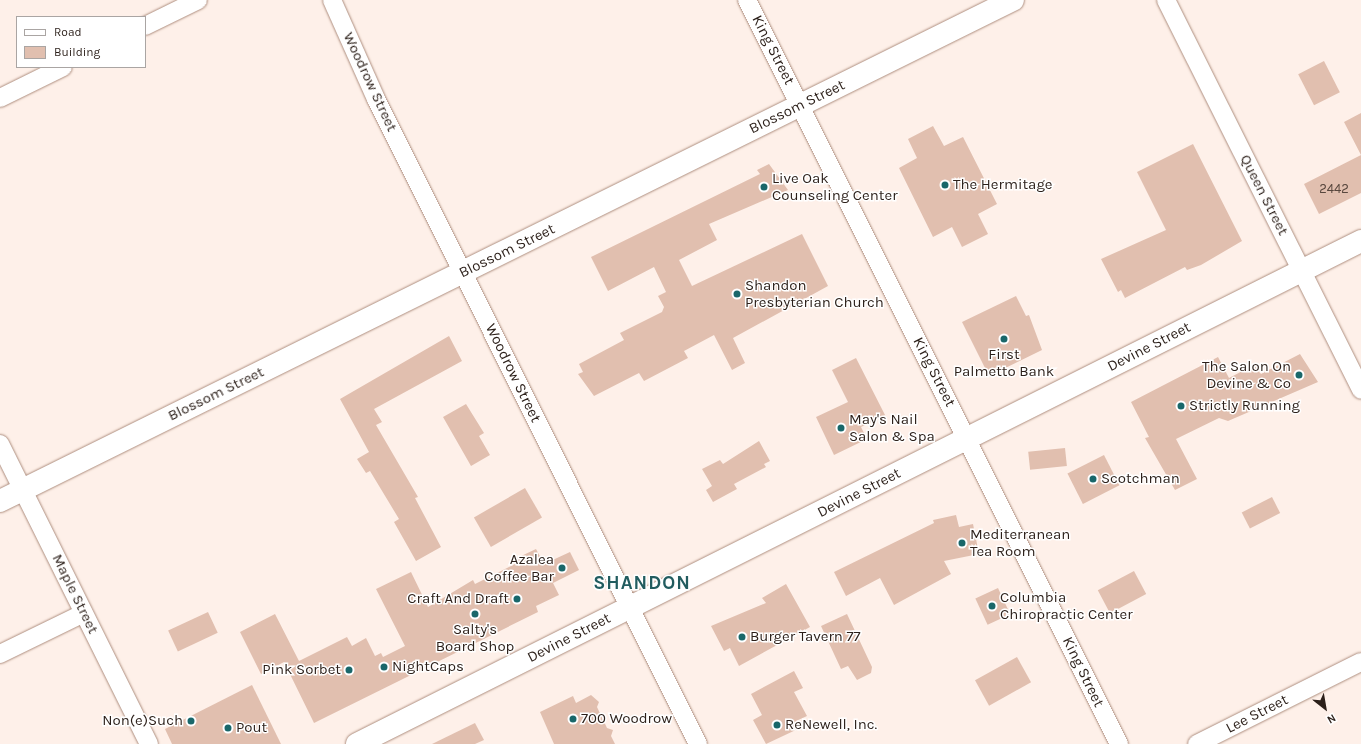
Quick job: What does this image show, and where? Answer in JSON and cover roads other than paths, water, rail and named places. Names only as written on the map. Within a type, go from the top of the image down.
[{"type":"street","points":[[146,26],[198,0]]},
{"type":"street","name":"Woodrow Street","points":[[332,0],[376,99],[698,744]]},
{"type":"street","name":"King Street","points":[[747,0],[801,105],[1119,744]]},
{"type":"street","name":"Blossom Street","points":[[0,502],[1014,0]]},
{"type":"street","name":"Queen Street","points":[[1166,0],[1361,390]]},
{"type":"street","points":[[0,98],[61,68]]},
{"type":"street","name":"Devine Street","points":[[357,744],[1361,241]]},
{"type":"street","name":"Maple Street","points":[[0,444],[150,744]]},
{"type":"street","points":[[0,654],[84,613]]},
{"type":"street","name":"Lee Street","points":[[1197,744],[1361,662]]},
{"type":"place","name":"The Hermitage","points":[[945,185]]},
{"type":"place","name":"Live Oak Counseling Center","points":[[764,187]]},
{"type":"place","name":"Shandon Presbyterian Church","points":[[737,294]]},
{"type":"place","name":"First Palmetto Bank","points":[[1004,339]]},
{"type":"place","name":"The Salon On Devine & Co","points":[[1299,375]]},
{"type":"place","name":"Strictly Running","points":[[1181,406]]},
{"type":"place","name":"May's Nail Salon & Spa","points":[[841,428]]},
{"type":"place","name":"Scotchman","points":[[1093,479]]},
{"type":"place","name":"Mediterranean Tea Room","points":[[962,543]]},
{"type":"place","name":"Azalea Coffee Bar","points":[[562,568]]},
{"type":"place","name":"Craft And Draft","points":[[517,599]]},
{"type":"place","name":"Columbia Chiropractic Center","points":[[992,606]]},
{"type":"place","name":"Salty's Board Shop","points":[[475,614]]},
{"type":"place","name":"Burger Tavern 77","points":[[742,637]]},
{"type":"place","name":"NightCaps","points":[[384,667]]},
{"type":"place","name":"Pink Sorbet","points":[[349,670]]},
{"type":"place","name":"700 Woodrow","points":[[573,719]]},
{"type":"place","name":"Non(e)Such","points":[[191,721]]},
{"type":"place","name":"ReNewell, Inc.","points":[[777,725]]},
{"type":"place","name":"Pout","points":[[228,728]]},
{"type":"district","name":"SHANDON","points":[[642,584]]}]
